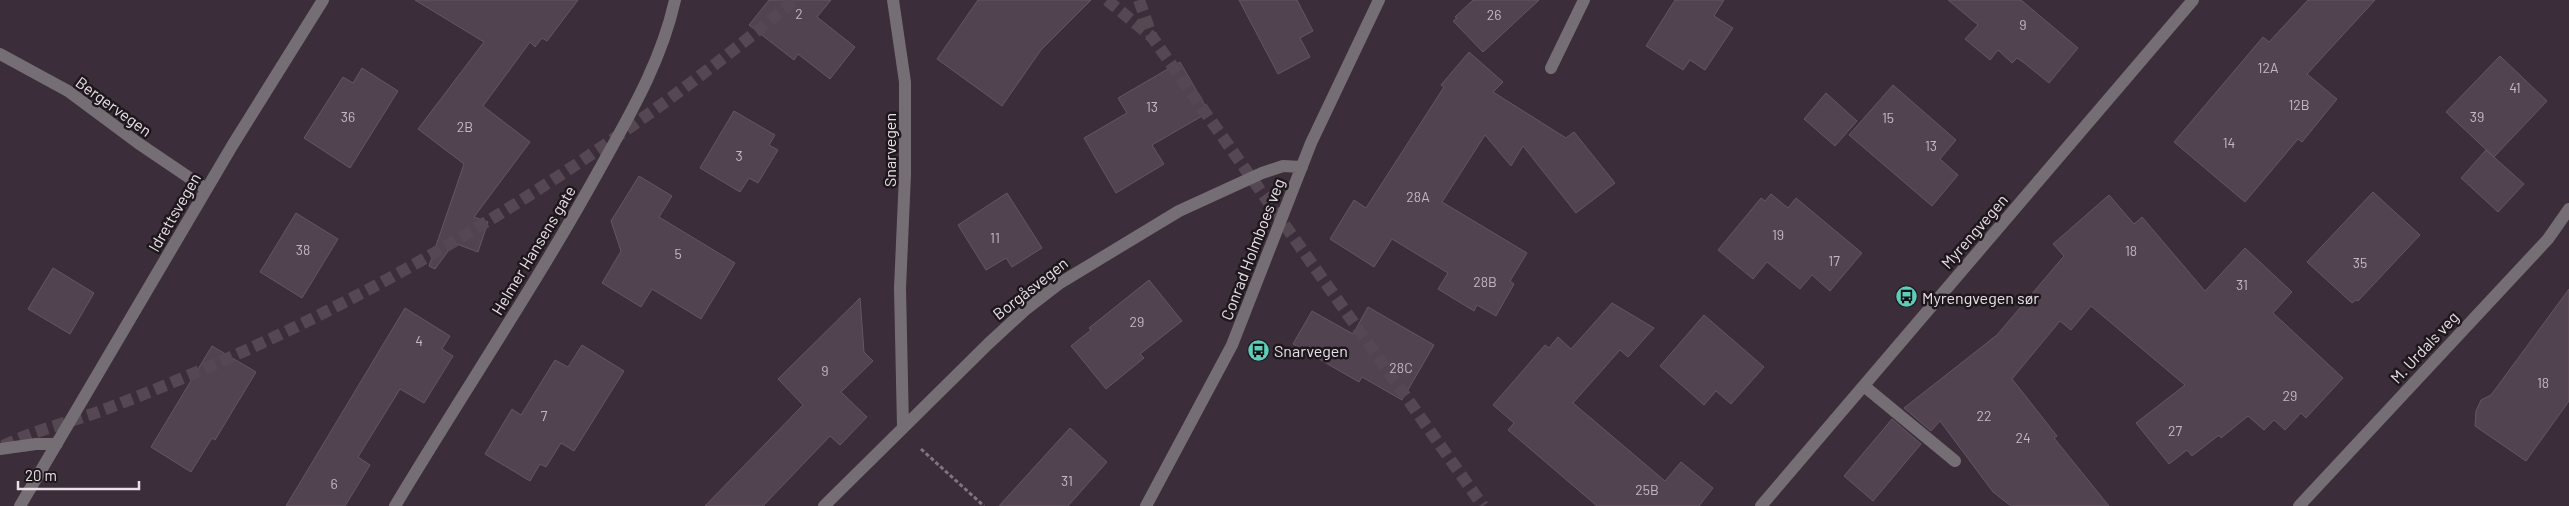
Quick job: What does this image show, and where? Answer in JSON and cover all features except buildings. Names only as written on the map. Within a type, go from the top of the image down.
[{"type":"street","name":"Idrettsvegen","points":[[20,506],[206,189],[323,0]]},
{"type":"street","name":"Helmer Hansens gate","points":[[395,506],[577,211],[652,73],[668,32],[675,0]]},
{"type":"street","name":"Snarvegen","points":[[893,0],[906,82],[905,175],[900,288],[903,427]]},
{"type":"street","name":"Conrad Holmboes veg","points":[[1146,506],[1232,345],[1330,98],[1379,0]]},
{"type":"street","points":[[1551,68],[1584,0]]},
{"type":"street","name":"Myrengvegen","points":[[1761,506],[2193,0]]},
{"type":"street","name":"Bergervegen","points":[[0,54],[68,91],[138,144],[206,189]]},
{"type":"street","name":"Borgåsvegen","points":[[824,506],[1025,310],[1087,265],[1179,211],[1262,173],[1283,166],[1302,168]]},
{"type":"street","name":"M. Urdals veg","points":[[2299,506],[2542,246],[2569,209]]},
{"type":"street","points":[[1864,386],[1956,461]]},
{"type":"street","points":[[0,449],[36,444],[57,444]]},
{"type":"path","points":[[903,427],[912,440],[984,506]]},
{"type":"tunnel","points":[[3,446],[29,435],[111,407],[216,364],[324,313],[395,275],[465,235],[602,147],[668,100],[795,0]]},
{"type":"tunnel","points":[[1107,0],[1152,37],[1483,506]]},
{"type":"tunnel","points":[[1139,0],[1152,37]]},
{"type":"place","name":"Myrengvegen sør","points":[[1906,297]]},
{"type":"place","name":"Snarvegen","points":[[1258,350]]}]
